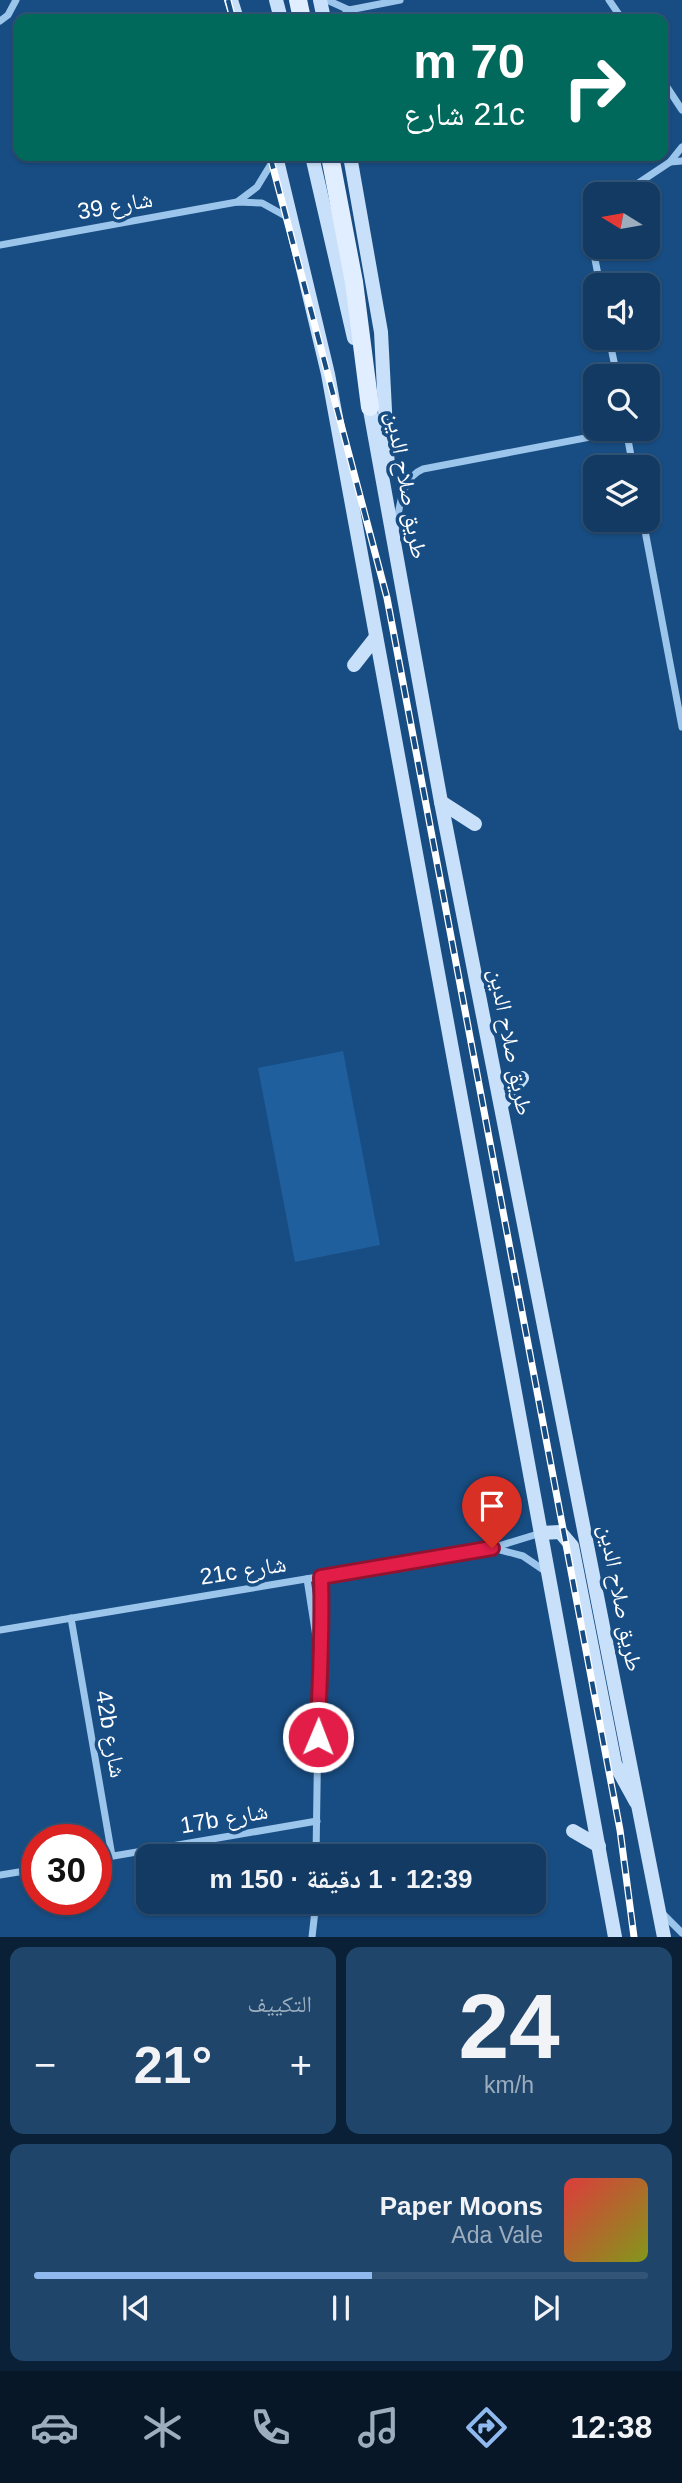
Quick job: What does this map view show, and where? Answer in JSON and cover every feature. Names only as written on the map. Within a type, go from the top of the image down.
[{"type":"main road","points":[[277,161],[328,374],[617,1933]]},
{"type":"main road","name":"طريق صلاح الدين","points":[[313,161],[370,407],[441,802],[664,1937]]},
{"type":"main road","points":[[331,161],[354,282],[370,407]]},
{"type":"main road","points":[[352,161],[381,331],[388,416],[387,502]]},
{"type":"main road","points":[[354,665],[376,637]]},
{"type":"main road","points":[[441,802],[475,824]]},
{"type":"main road","points":[[500,1105],[522,1077]]},
{"type":"main road","points":[[541,1533],[560,1532],[572,1546],[615,1764],[629,1794],[639,1806]]},
{"type":"main road","points":[[573,1831],[599,1846]]},
{"type":"street","points":[[327,0],[349,10],[400,0]]},
{"type":"street","points":[[0,21],[15,4]]},
{"type":"street","points":[[345,14],[349,10]]},
{"type":"street","points":[[668,89],[682,110]]},
{"type":"street","points":[[640,182],[670,162],[682,148]]},
{"type":"street","points":[[237,202],[265,177],[273,161]]},
{"type":"street","points":[[670,162],[682,161]]},
{"type":"street","name":"شارع 39","points":[[0,245],[237,202],[274,208],[294,223]]},
{"type":"street","points":[[394,538],[403,492],[414,472],[583,437]]},
{"type":"street","points":[[645,532],[682,727]]},
{"type":"street","name":"21c شارع","points":[[0,1630],[492,1548],[541,1533]]},
{"type":"street","name":"21c شارع","points":[[492,1548],[523,1556],[549,1574]]},
{"type":"street","points":[[319,1656],[323,1635],[321,1577]]},
{"type":"street","points":[[307,1579],[319,1656],[316,1844]]},
{"type":"street","name":"42b شارع","points":[[72,1618],[106,1824]]},
{"type":"street","name":"17b شارع","points":[[112,1857],[317,1821]]},
{"type":"street","points":[[0,1875],[21,1872]]},
{"type":"street","points":[[659,1908],[665,1919],[682,1933]]},
{"type":"street","points":[[315,1914],[315,1937]]},
{"type":"shaded area","points":[[343,1051],[380,1245],[295,1262],[258,1068]]},
{"type":"railway","points":[[228,0],[232,14]]},
{"type":"railway","points":[[271,161],[387,598],[620,1830],[634,1937]]},
{"type":"route","points":[[318,1737],[319,1656],[323,1635],[321,1577],[492,1548]]}]
